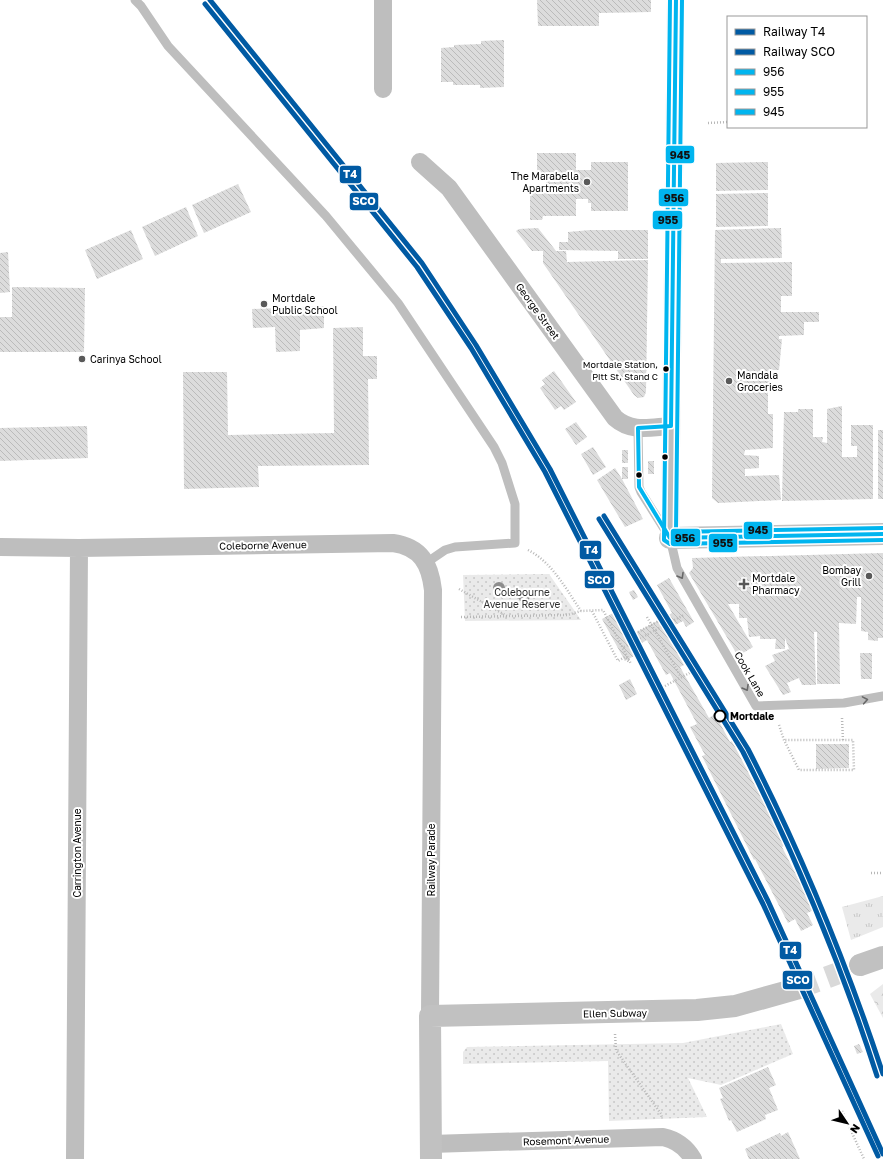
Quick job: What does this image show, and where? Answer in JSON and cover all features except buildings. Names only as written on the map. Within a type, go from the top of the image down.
[{"type":"street","points":[[383,89],[384,0]]},
{"type":"street","points":[[676,0],[670,538],[883,534]]},
{"type":"street","name":"George Street","points":[[420,162],[449,188],[615,418],[624,425],[638,428],[671,426]]},
{"type":"street","name":"Coleborne Avenue","points":[[0,547],[79,548],[393,543],[411,548],[421,555],[426,563]]},
{"type":"street","name":"Carrington Avenue","points":[[75,1159],[79,548]]},
{"type":"street","name":"Railway Parade","points":[[426,563],[433,590],[430,1016],[431,1151]]},
{"type":"street","points":[[860,966],[883,957]]},
{"type":"street","name":"Ellen Subway","points":[[430,1016],[697,1010],[735,1006],[796,989]]},
{"type":"street","name":"Rosemont Avenue","points":[[431,1151],[663,1137],[678,1142],[685,1147],[693,1159]]},
{"type":"lane","points":[[135,0],[141,6],[168,46],[326,216],[398,303],[477,419],[502,463],[515,504],[515,543],[454,547],[445,550],[426,563]]},
{"type":"lane","points":[[638,428],[639,487],[643,497],[670,538]]},
{"type":"lane","name":"Cook Lane","points":[[670,538],[677,568],[756,706],[842,703],[883,696]]},
{"type":"path","points":[[708,123],[727,122]]},
{"type":"path","points":[[515,543],[536,554],[551,567],[581,611]]},
{"type":"path","points":[[459,589],[508,617]]},
{"type":"path","points":[[461,618],[567,615],[581,611],[592,610],[603,610],[631,664],[625,657],[618,661],[592,610]]},
{"type":"path","points":[[624,648],[684,615]]},
{"type":"path","points":[[653,624],[647,617],[681,677]]},
{"type":"path","points":[[638,632],[664,618]]},
{"type":"path","points":[[665,686],[695,670]]},
{"type":"path","points":[[842,703],[843,741]]},
{"type":"path","points":[[779,725],[784,740],[799,770],[854,770],[853,740],[784,740]]},
{"type":"path","points":[[871,873],[883,873]]},
{"type":"path","points":[[616,1050],[662,1114]]},
{"type":"path","points":[[842,1111],[864,1159]]},
{"type":"green space","name":"Colebourne Avenue Reserve","points":[[549,574],[581,620],[465,621],[463,575]]},
{"type":"green space","points":[[883,896],[883,927],[851,940],[842,907]]},
{"type":"green space","points":[[883,984],[883,1018],[870,994]]},
{"type":"green space","points":[[781,1024],[793,1054],[721,1085],[688,1078],[707,1117],[609,1121],[608,1061],[463,1064],[463,1052],[467,1047],[683,1043]]},
{"type":"tunnel","points":[[796,989],[860,965]]},
{"type":"rail line","name":"T4","points":[[210,0],[422,263],[476,345],[550,469],[768,901],[883,1154]]},
{"type":"rail line","name":"SCO","points":[[205,4],[417,267],[471,348],[545,472],[763,904],[878,1156]]},
{"type":"rail line","name":"T4","points":[[604,516],[748,749],[805,868],[854,991],[883,1074]]},
{"type":"rail line","name":"SCO","points":[[599,519],[743,752],[781,831],[833,952],[877,1076]]},
{"type":"transit line","name":"955","points":[[670,0],[664,540],[670,544],[883,540]]},
{"type":"transit line","name":"956","points":[[676,0],[671,426],[638,428],[639,487],[670,538],[883,534]]},
{"type":"transit line","name":"945","points":[[682,0],[676,532],[883,528]]},
{"type":"place","name":"The Marabella Apartments","points":[[587,182]]},
{"type":"place","name":"Mortdale Public School","points":[[264,304]]},
{"type":"place","name":"Carinya School","points":[[82,359]]},
{"type":"place","name":"Mortdale Station, Pitt St, Stand C","points":[[666,369]]},
{"type":"place","name":"Mandala Groceries","points":[[729,381]]},
{"type":"place","name":"Bombay Grill","points":[[869,576]]},
{"type":"place","name":"Mortdale Pharmacy","points":[[744,584]]},
{"type":"place","name":"Mortdale","points":[[720,716]]}]
